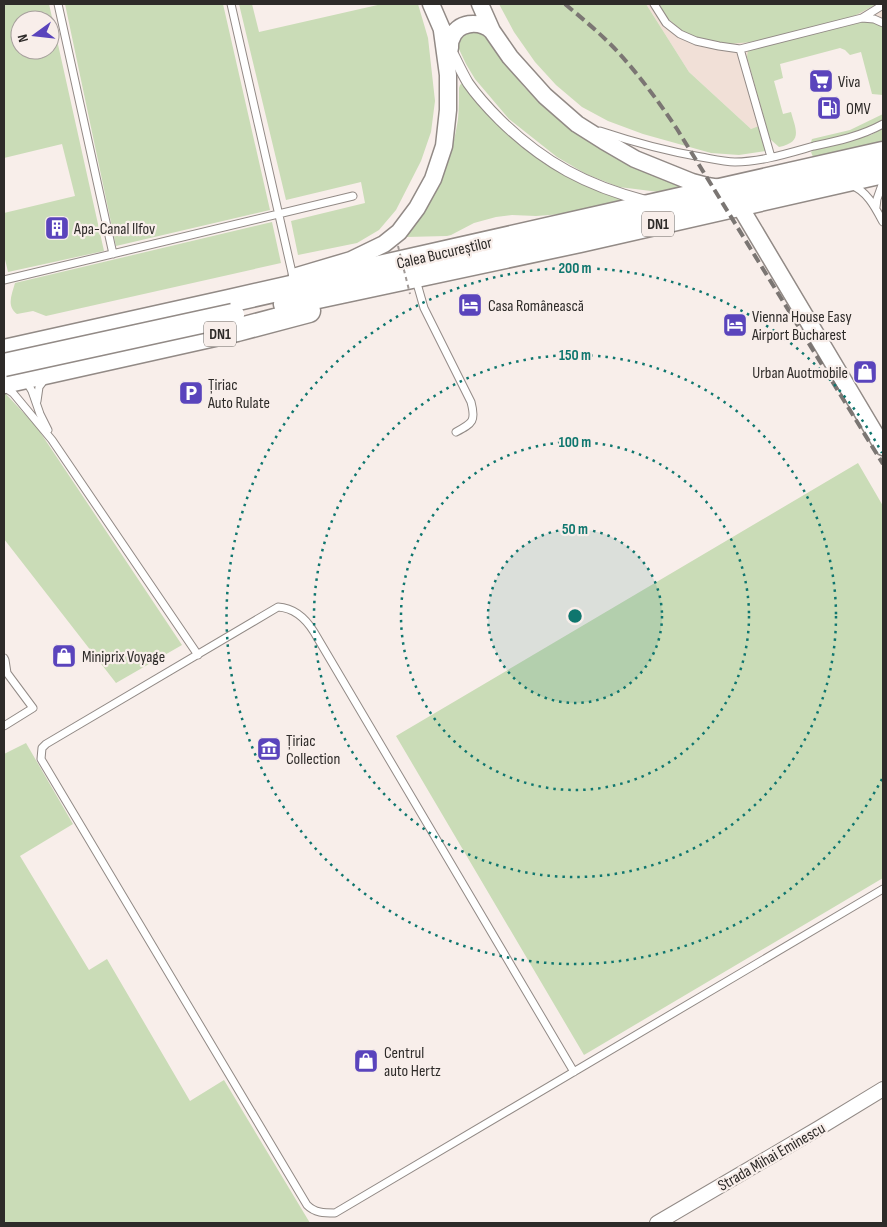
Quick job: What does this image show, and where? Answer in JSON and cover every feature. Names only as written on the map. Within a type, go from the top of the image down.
[{"type":"highway","name":"Calea Bucureștilor","points":[[4,351],[231,308],[421,276],[733,197],[797,162],[883,153]]},
{"type":"highway","name":"Calea Bucureștilor","points":[[421,276],[491,241],[659,204],[733,197],[841,181],[883,172]]},
{"type":"highway","name":"DN1","points":[[4,339],[400,255],[421,276],[406,285],[269,322],[10,382]]},
{"type":"highway","name":"Calea Bucureștilor","points":[[4,364],[231,308]]},
{"type":"street","points":[[431,4],[451,50],[468,82],[491,111],[514,134],[541,156],[568,172],[626,196],[659,204]]},
{"type":"street","points":[[480,4],[492,31],[510,56],[545,96],[577,124],[635,159],[733,197],[883,447]]},
{"type":"street","points":[[293,277],[351,260],[384,244],[399,232],[417,208],[433,180],[444,146],[454,63],[450,40],[458,29],[470,24],[485,26],[492,31]]},
{"type":"street","points":[[442,31],[448,75],[448,110]]},
{"type":"street","name":"Strada Mihai Eminescu","points":[[657,1223],[883,1089]]},
{"type":"lane","points":[[58,4],[113,254]]},
{"type":"lane","points":[[231,4],[293,277]]},
{"type":"lane","points":[[654,4],[666,23],[680,34],[696,41],[740,49],[862,18],[883,5]]},
{"type":"lane","points":[[862,18],[874,19],[883,23]]},
{"type":"lane","points":[[740,49],[771,157]]},
{"type":"lane","points":[[577,124],[675,153],[733,162],[771,157],[797,162],[871,131],[883,124]]},
{"type":"lane","points":[[841,181],[856,187],[869,198],[876,207],[883,222]]},
{"type":"lane","points":[[876,207],[883,182]]},
{"type":"lane","points":[[4,280],[353,196]]},
{"type":"lane","points":[[421,276],[424,308],[471,402],[473,420],[469,426],[456,432]]},
{"type":"lane","points":[[4,364],[16,370],[10,382],[13,393],[52,440],[198,655]]},
{"type":"lane","points":[[36,402],[39,387],[51,372]]},
{"type":"lane","points":[[10,382],[32,391],[52,440]]},
{"type":"lane","points":[[574,1072],[308,622],[297,613],[278,607],[42,748],[41,758],[307,1206],[323,1214],[335,1213],[574,1072],[883,889]]},
{"type":"lane","points":[[4,658],[6,674],[32,708],[4,726]]},
{"type":"path","points":[[398,246],[421,276]]},
{"type":"shaded area","points":[[646,4],[883,4],[883,75],[869,27],[752,57],[770,123],[751,129],[689,72]]},
{"type":"green space","points":[[4,4],[49,4],[50,10],[10,10],[10,60],[60,60],[60,53],[104,251],[8,272],[4,255],[4,213],[75,196],[62,144],[4,158]]},
{"type":"green space","points":[[65,4],[223,4],[270,210],[116,246]]},
{"type":"green space","points":[[239,4],[252,4],[259,32],[382,4],[418,4],[428,38],[435,101],[431,132],[421,161],[396,210],[379,230],[357,243],[298,255],[291,221],[365,203],[361,182],[286,200]]},
{"type":"green space","points":[[499,4],[646,4],[689,72],[751,129],[759,126],[766,151],[739,155],[711,153],[643,134],[608,121],[582,107],[556,85],[535,62],[514,32]]},
{"type":"green space","points":[[659,4],[877,4],[847,19],[751,42],[729,44],[705,41],[683,32],[664,15]]},
{"type":"green space","points":[[862,22],[874,22],[883,28],[883,95],[872,94],[861,52],[850,55],[840,48],[780,64],[783,78],[774,81],[783,114],[791,112],[796,134],[792,142],[779,147],[770,139],[747,57],[748,50]]},
{"type":"green space","points":[[462,31],[485,31],[510,70],[525,88],[547,108],[685,186],[659,192],[619,187],[586,174],[557,157],[509,119],[475,79],[458,47]]},
{"type":"green space","points":[[463,82],[539,158],[631,199],[563,214],[496,217],[474,223],[447,236],[406,237],[430,202],[444,172],[456,129],[459,88]]},
{"type":"green space","points":[[883,114],[883,120],[857,133],[811,142],[812,139],[850,130]]},
{"type":"green space","points":[[883,128],[883,141],[816,157],[813,157],[811,152],[815,149],[871,135]]},
{"type":"green space","points":[[272,222],[281,263],[46,316],[33,311],[17,314],[11,304],[15,283]]},
{"type":"green space","points":[[4,392],[36,426],[182,645],[116,683],[4,539]]},
{"type":"green space","points":[[858,463],[883,506],[883,878],[584,1055],[396,736]]},
{"type":"green space","points":[[26,743],[73,824],[20,856],[89,970],[107,959],[190,1101],[224,1080],[310,1223],[4,1223],[4,754]]},
{"type":"railway","points":[[565,4],[617,51],[641,79],[677,129],[883,464]]},
{"type":"place","name":"Viva","points":[[821,81]]},
{"type":"place","name":"OMV","points":[[829,108]]},
{"type":"place","name":"Apa-Canal Ilfov","points":[[57,228]]},
{"type":"place","name":"Casa Românească","points":[[470,305]]},
{"type":"place","name":"Vienna House Easy Airport Bucharest","points":[[735,325]]},
{"type":"place","name":"Urban Auotmobile","points":[[865,372]]},
{"type":"place","name":"Țiriac Auto Rulate","points":[[191,393]]},
{"type":"place","name":"Miniprix Voyage","points":[[64,656]]},
{"type":"place","name":"Țiriac Collection","points":[[269,749]]},
{"type":"place","name":"Centrul auto Hertz","points":[[366,1061]]}]
